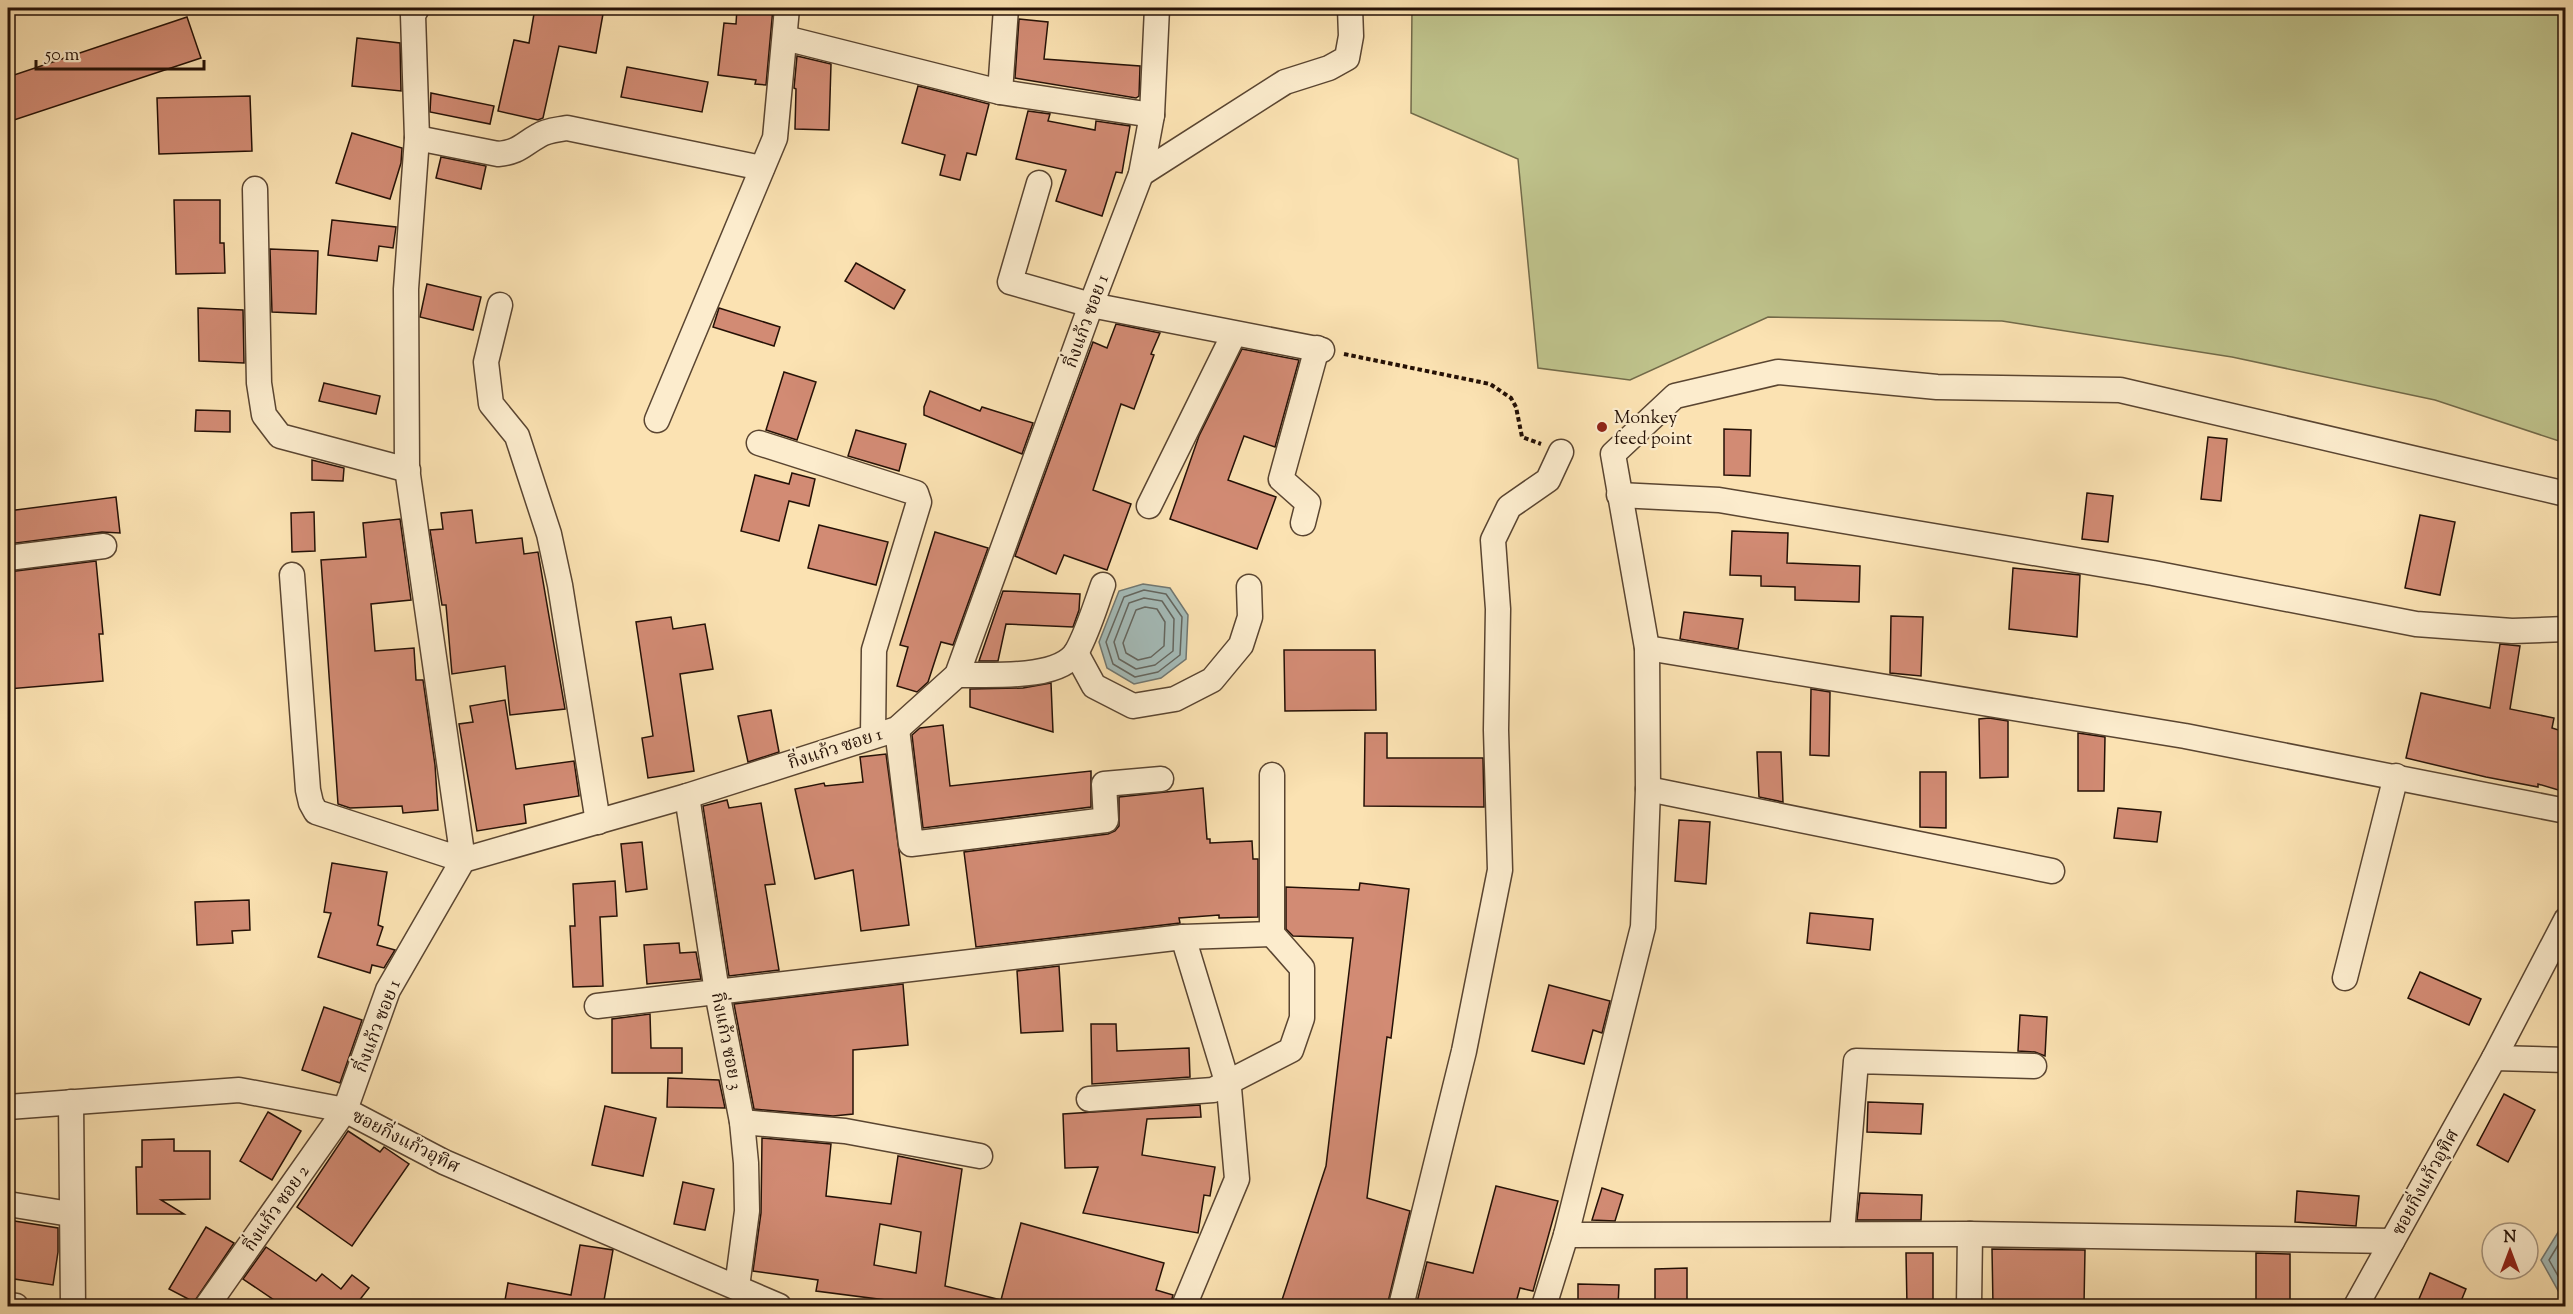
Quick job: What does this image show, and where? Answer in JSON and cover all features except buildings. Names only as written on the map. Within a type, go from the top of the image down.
[{"type":"street","points":[[292,575],[308,790],[316,812],[462,860],[408,470],[406,289],[417,138],[413,15],[417,8]]},
{"type":"street","points":[[657,420],[775,138],[785,38],[783,8]]},
{"type":"street","points":[[1000,92],[1006,8]]},
{"type":"street","name":"กิ่งแก้ว ซอย 1","points":[[345,1110],[388,990],[462,860],[687,796],[897,729],[957,675],[1091,305],[1142,174],[1152,115],[1157,8]]},
{"type":"street","points":[[1142,174],[1285,82],[1329,68],[1347,58],[1351,36],[1350,8]]},
{"type":"street","points":[[785,38],[1000,92],[1152,115]]},
{"type":"street","points":[[417,138],[498,154],[510,153],[524,147],[539,135],[567,128],[762,168]]},
{"type":"street","points":[[1039,183],[1010,282],[1091,305],[1319,349],[1281,479],[1308,503],[1303,523]]},
{"type":"street","points":[[255,189],[260,382],[264,415],[280,436],[408,470]]},
{"type":"street","points":[[500,305],[486,362],[491,404],[517,436],[549,534],[560,585],[598,822]]},
{"type":"street","points":[[1149,506],[1234,334]]},
{"type":"street","points":[[1544,1306],[1566,1235],[1643,927],[1648,789],[1647,648],[1618,495],[1613,454],[1676,396],[1778,372],[1937,387],[2120,390],[2565,494]]},
{"type":"street","points":[[759,443],[916,493],[919,502],[874,650],[873,736]]},
{"type":"street","points":[[1401,1306],[1464,1050],[1500,870],[1497,730],[1498,609],[1493,540],[1509,507],[1548,480],[1561,452]]},
{"type":"street","points":[[1618,495],[1719,500],[2153,573],[2416,624],[2512,631],[2565,629]]},
{"type":"street","points":[[8,558],[104,546]]},
{"type":"street","points":[[957,675],[1034,673],[1058,666],[1076,653],[1103,585]]},
{"type":"street","points":[[1076,653],[1094,686],[1133,706],[1175,699],[1212,680],[1241,645],[1250,617],[1250,586]]},
{"type":"street","points":[[1647,648],[2186,736],[2565,811]]},
{"type":"street","points":[[897,729],[911,844],[1106,820],[1104,784],[1161,779]]},
{"type":"street","points":[[1089,1099],[1213,1090],[1290,1050],[1302,1018],[1302,968],[1272,934],[1272,775]]},
{"type":"street","points":[[2345,978],[2396,776]]},
{"type":"street","points":[[1648,789],[2052,871]]},
{"type":"street","name":"กิ่งแก้ว ซอย 3","points":[[687,796],[717,992],[742,1122],[747,1211],[737,1287]]},
{"type":"street","name":"ซอยกิ่งแก้วอุทิศ","points":[[2356,1306],[2494,1058],[2565,920]]},
{"type":"street","points":[[597,1006],[1183,937],[1272,934]]},
{"type":"street","points":[[1183,937],[1227,1082],[1237,1179],[1184,1306]]},
{"type":"street","points":[[2494,1058],[2565,1060]]},
{"type":"street","points":[[1842,1234],[1856,1060],[2034,1066]]},
{"type":"street","name":"ซอยกิ่งแก้วอุทิศ","points":[[8,1107],[239,1090],[345,1110],[444,1162],[779,1306]]},
{"type":"street","points":[[70,1102],[73,1306]]},
{"type":"street","name":"กิ่งแก้ว ซอย 2","points":[[207,1306],[345,1110]]},
{"type":"street","points":[[742,1122],[844,1131],[980,1156]]},
{"type":"street","points":[[8,1204],[70,1214]]},
{"type":"street","points":[[1566,1235],[1970,1234],[2392,1241]]},
{"type":"street","points":[[1969,1306],[1970,1234]]},
{"type":"street","points":[[8,1305],[16,1306]]},
{"type":"path","points":[[1319,349],[1490,384],[1511,398],[1516,407],[1522,437],[1561,452]]},
{"type":"green space","points":[[1412,8],[2565,8],[2565,443],[2435,400],[2232,357],[2002,321],[1768,317],[1630,380],[1538,368],[1518,159],[1411,113]]},
{"type":"water","points":[[1143,584],[1170,588],[1188,615],[1186,659],[1161,678],[1134,684],[1107,668],[1099,642],[1119,591]]},
{"type":"water","points":[[2565,1221],[2565,1303],[2541,1260]]},
{"type":"place","name":"Monkey feed point","points":[[1602,427]]}]
